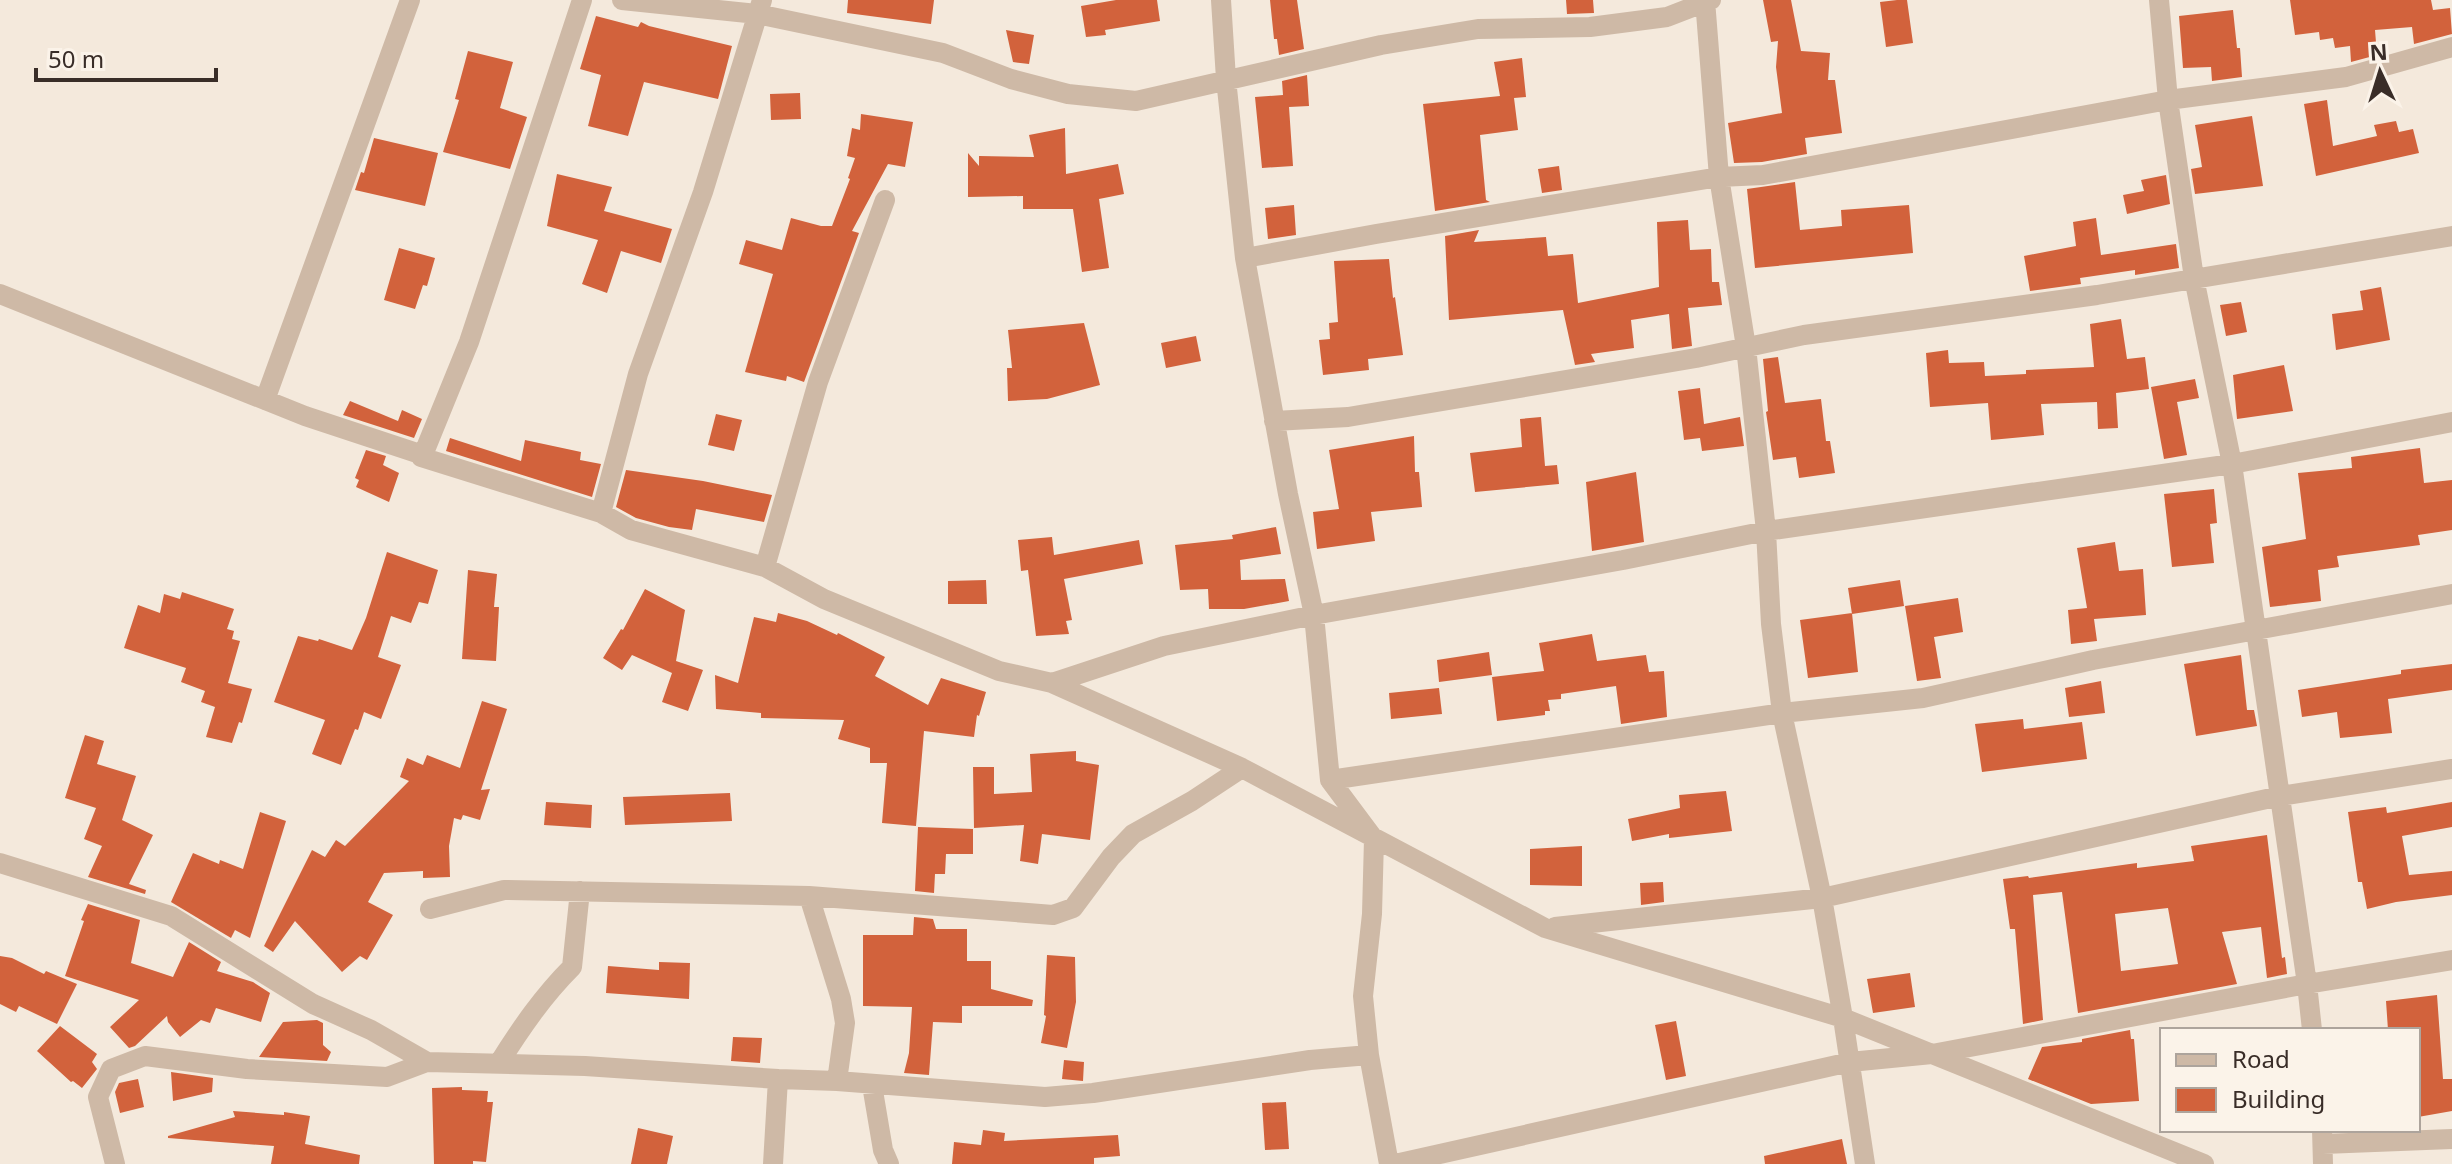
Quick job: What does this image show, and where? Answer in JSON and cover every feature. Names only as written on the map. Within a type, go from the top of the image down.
[{"type":"street","points":[[265,400],[410,0]]},
{"type":"street","points":[[582,0],[469,342],[421,457],[601,513],[631,530],[765,567],[824,599],[999,671],[1052,683],[1242,768],[1545,928],[1843,1018],[2204,1164]]},
{"type":"street","points":[[622,0],[759,7],[943,53],[1011,79],[1068,94],[1136,101],[1381,45],[1478,29],[1590,27],[1667,17],[1708,1],[1719,177],[1746,347],[1782,713],[1822,898],[1865,1164]]},
{"type":"street","points":[[1221,0],[1245,258],[1274,421],[1314,615],[1330,780],[1374,839],[1372,914],[1363,996],[1369,1055],[1392,1164],[1850,1062],[1932,1054],[2452,960]]},
{"type":"street","points":[[2159,0],[2168,100],[2194,278],[2232,464],[2312,1028]]},
{"type":"street","points":[[601,513],[638,374],[703,192],[759,7]]},
{"type":"street","points":[[1245,258],[1719,177],[1763,175],[2168,100],[2346,77],[2452,47]]},
{"type":"street","points":[[765,567],[818,382],[885,200]]},
{"type":"street","points":[[1274,421],[1348,417],[1559,382],[1804,335],[2097,295],[2452,236]]},
{"type":"street","points":[[0,294],[305,416],[423,455]]},
{"type":"street","points":[[1052,683],[1164,646],[1314,615],[1766,531],[2232,464],[2452,422]]},
{"type":"street","points":[[1330,780],[1782,713],[1923,698],[2093,660],[2452,594]]},
{"type":"street","points":[[430,909],[504,890],[809,896],[1053,915],[1073,908],[1111,857],[1133,834],[1242,768]]},
{"type":"street","points":[[1545,928],[1822,898],[2280,796],[2452,769]]},
{"type":"street","points":[[0,863],[171,916],[313,1004],[371,1030],[427,1062]]},
{"type":"street","points":[[499,1063],[532,1012],[572,967],[580,891]]},
{"type":"street","points":[[809,896],[841,999],[845,1023],[837,1081]]},
{"type":"street","points":[[115,1164],[98,1097],[111,1069],[145,1056],[247,1069],[387,1077],[427,1062],[585,1066],[1045,1097],[1093,1093],[1310,1060],[1369,1055]]},
{"type":"street","points":[[773,1164],[778,1079]]},
{"type":"street","points":[[872,1085],[883,1150],[889,1164]]},
{"type":"street","points":[[2323,1146],[2452,1139]]},
{"type":"building","points":[[848,0],[934,0],[931,24],[847,13]]},
{"type":"building","points":[[1116,0],[1157,0],[1160,21],[1105,30],[1106,35],[1086,37],[1081,6]]},
{"type":"building","points":[[1270,0],[1297,0],[1304,49],[1279,55]]},
{"type":"building","points":[[1566,0],[1593,0],[1594,13],[1567,14]]},
{"type":"building","points":[[1763,0],[1791,0],[1801,51],[1830,53],[1828,80],[1835,80],[1842,133],[1805,138],[1807,154],[1762,162],[1734,163],[1728,123],[1782,113],[1776,67],[1778,41],[1771,42]]},
{"type":"building","points":[[1907,0],[1913,43],[1886,47],[1880,2]]},
{"type":"building","points":[[2290,0],[2431,0],[2433,10],[2450,8],[2452,34],[2414,44],[2412,27],[2375,30],[2377,55],[2351,62],[2350,46],[2335,48],[2333,38],[2320,40],[2319,32],[2295,35]]},
{"type":"building","points":[[2233,10],[2242,77],[2212,81],[2211,67],[2183,68],[2179,16]]},
{"type":"building","points":[[596,16],[638,27],[641,22],[732,46],[718,99],[644,82],[628,136],[588,126],[601,75],[580,69]]},
{"type":"building","points":[[1006,30],[1034,35],[1029,64],[1013,62]]},
{"type":"building","points":[[468,51],[513,62],[500,108],[527,117],[510,169],[443,152],[459,100],[455,99]]},
{"type":"building","points":[[1522,58],[1526,97],[1514,98],[1518,130],[1480,135],[1486,200],[1490,202],[1435,211],[1423,104],[1500,96],[1494,62]]},
{"type":"building","points":[[1307,75],[1309,106],[1289,107],[1293,166],[1262,168],[1255,97],[1283,95],[1282,81]]},
{"type":"building","points":[[800,93],[801,119],[771,120],[770,94]]},
{"type":"building","points":[[2327,100],[2333,146],[2377,136],[2374,125],[2396,121],[2399,132],[2413,129],[2419,153],[2316,176],[2304,104]]},
{"type":"building","points":[[861,114],[913,122],[905,167],[888,164],[852,231],[859,233],[804,382],[787,376],[786,381],[745,372],[773,274],[739,264],[746,240],[782,250],[791,218],[832,226],[850,179],[855,158],[847,156],[852,128],[860,130]]},
{"type":"building","points":[[2252,116],[2263,186],[2195,194],[2191,169],[2202,167],[2195,125]]},
{"type":"building","points":[[1065,128],[1066,174],[1118,164],[1124,194],[1099,199],[1109,268],[1082,272],[1073,209],[1023,209],[1023,196],[968,197],[968,153],[979,166],[979,156],[1034,157],[1029,135]]},
{"type":"building","points":[[374,138],[438,153],[425,206],[355,190],[361,172],[364,173]]},
{"type":"building","points":[[1559,166],[1562,190],[1542,193],[1538,169]]},
{"type":"building","points":[[557,174],[612,187],[604,211],[672,229],[661,263],[621,251],[607,293],[582,284],[598,240],[547,226]]},
{"type":"building","points":[[2166,175],[2170,204],[2127,214],[2123,195],[2144,191],[2141,180]]},
{"type":"building","points":[[1795,182],[1800,230],[1842,226],[1841,210],[1909,205],[1913,253],[1755,268],[1747,189]]},
{"type":"building","points":[[1294,205],[1296,235],[1268,239],[1265,208]]},
{"type":"building","points":[[2096,218],[2101,255],[2176,244],[2179,268],[2135,275],[2135,270],[2080,278],[2081,284],[2030,291],[2024,256],[2076,246],[2073,222]]},
{"type":"building","points":[[1688,220],[1690,250],[1711,249],[1712,282],[1719,282],[1722,305],[1688,308],[1692,346],[1672,349],[1669,314],[1631,320],[1634,348],[1591,354],[1595,362],[1575,365],[1563,310],[1449,320],[1445,236],[1479,230],[1474,242],[1546,237],[1548,256],[1573,254],[1578,303],[1659,287],[1657,222]]},
{"type":"building","points":[[399,248],[435,258],[427,286],[423,285],[415,309],[384,300]]},
{"type":"building","points":[[1389,259],[1403,355],[1368,359],[1369,370],[1323,375],[1319,340],[1330,339],[1329,323],[1338,322],[1334,261]]},
{"type":"building","points":[[2381,287],[2390,340],[2336,350],[2332,314],[2363,310],[2360,291]]},
{"type":"building","points":[[2241,302],[2247,332],[2226,336],[2220,305]]},
{"type":"building","points":[[2121,319],[2127,359],[2145,357],[2149,389],[2116,393],[2118,428],[2098,429],[2097,402],[2041,404],[2044,435],[1991,440],[1988,403],[1930,407],[1926,353],[1948,350],[1949,363],[1984,362],[1985,376],[2026,374],[2026,370],[2094,367],[2090,324]]},
{"type":"building","points":[[1084,323],[1100,385],[1047,399],[1008,401],[1007,368],[1012,368],[1008,330]]},
{"type":"building","points":[[1196,336],[1201,361],[1166,368],[1161,343]]},
{"type":"building","points":[[1778,357],[1785,403],[1821,399],[1826,441],[1830,441],[1835,473],[1799,478],[1796,457],[1773,460],[1763,359]]},
{"type":"building","points":[[2284,365],[2293,411],[2237,419],[2233,375]]},
{"type":"building","points":[[2195,379],[2199,398],[2177,402],[2187,455],[2164,459],[2151,387]]},
{"type":"building","points":[[1700,388],[1704,424],[1740,417],[1744,446],[1702,451],[1700,438],[1684,440],[1678,391]]},
{"type":"building","points":[[350,401],[398,421],[402,410],[422,419],[414,438],[343,415]]},
{"type":"building","points":[[716,414],[742,420],[734,451],[708,445]]},
{"type":"building","points":[[1541,417],[1545,466],[1557,465],[1559,484],[1475,492],[1470,453],[1522,447],[1520,419]]},
{"type":"building","points":[[1414,436],[1415,472],[1419,472],[1422,507],[1371,512],[1375,541],[1317,549],[1313,512],[1339,509],[1329,450]]},
{"type":"building","points":[[450,438],[521,461],[525,440],[581,452],[580,460],[601,464],[592,497],[446,451]]},
{"type":"building","points":[[2420,448],[2424,483],[2452,480],[2452,530],[2418,535],[2420,545],[2337,556],[2339,567],[2318,570],[2321,601],[2270,607],[2262,547],[2306,539],[2298,473],[2352,468],[2351,457]]},
{"type":"building","points":[[366,450],[386,456],[383,465],[399,473],[389,502],[356,487],[359,480],[355,478]]},
{"type":"building","points":[[626,470],[772,495],[764,522],[696,509],[692,530],[669,527],[636,518],[616,507]]},
{"type":"building","points":[[1636,472],[1644,542],[1592,551],[1586,482]]},
{"type":"building","points":[[2214,489],[2217,523],[2210,524],[2214,563],[2172,567],[2164,494]]},
{"type":"building","points":[[1276,527],[1281,554],[1240,560],[1241,580],[1285,579],[1289,601],[1244,609],[1209,609],[1208,589],[1180,590],[1175,545],[1233,539],[1232,535]]},
{"type":"building","points":[[1052,537],[1054,555],[1139,540],[1143,564],[1064,579],[1072,620],[1066,621],[1069,634],[1036,636],[1028,570],[1021,571],[1018,540]]},
{"type":"building","points":[[2115,542],[2119,571],[2143,569],[2146,615],[2094,619],[2097,641],[2071,644],[2068,610],[2087,608],[2077,548]]},
{"type":"building","points":[[387,552],[438,570],[428,604],[419,602],[411,623],[391,616],[378,657],[401,665],[381,719],[364,712],[341,765],[312,754],[325,720],[274,702],[298,636],[352,650],[366,618]]},
{"type":"building","points":[[468,570],[497,574],[494,607],[499,607],[496,661],[462,659]]},
{"type":"building","points":[[986,580],[987,604],[948,604],[948,581]]},
{"type":"building","points":[[1900,580],[1904,606],[1852,614],[1848,588]]},
{"type":"building","points":[[645,589],[685,610],[676,661],[703,670],[688,711],[662,702],[672,673],[632,655],[622,670],[603,658],[623,630]]},
{"type":"building","points":[[182,592],[234,609],[227,629],[234,631],[232,639],[240,641],[228,683],[252,689],[242,723],[239,722],[232,743],[206,737],[215,707],[201,702],[205,691],[181,682],[186,668],[124,648],[138,605],[160,613],[164,594],[180,599]]},
{"type":"building","points":[[1958,598],[1963,632],[1934,637],[1941,678],[1917,681],[1905,606]]},
{"type":"building","points":[[778,613],[838,633],[885,657],[875,676],[928,705],[941,678],[986,692],[977,715],[974,737],[924,731],[916,826],[882,823],[887,763],[870,763],[870,748],[838,739],[844,720],[761,718],[761,713],[716,709],[715,675],[738,683],[754,617],[776,622]]},
{"type":"building","points":[[1852,613],[1858,672],[1808,678],[1800,620]]},
{"type":"building","points":[[1592,634],[1597,661],[1646,655],[1649,672],[1664,671],[1667,717],[1621,724],[1616,686],[1561,694],[1561,699],[1548,700],[1550,711],[1545,711],[1545,715],[1497,721],[1492,677],[1544,671],[1539,643]]},
{"type":"building","points":[[1489,652],[1492,675],[1439,682],[1437,660]]},
{"type":"building","points":[[2241,655],[2247,710],[2254,710],[2257,726],[2196,736],[2184,664]]},
{"type":"building","points":[[2452,664],[2452,690],[2388,699],[2392,733],[2340,738],[2337,712],[2302,717],[2298,690],[2401,674],[2401,670]]},
{"type":"building","points":[[2101,681],[2105,713],[2069,717],[2065,688]]},
{"type":"building","points":[[1439,688],[1442,714],[1391,719],[1389,693]]},
{"type":"building","points":[[482,701],[507,709],[481,790],[490,789],[480,820],[463,815],[461,820],[454,818],[449,846],[450,877],[423,878],[423,871],[384,873],[368,902],[393,915],[367,960],[360,956],[342,972],[295,921],[273,952],[264,946],[312,850],[325,857],[336,840],[345,846],[409,781],[400,777],[407,758],[423,765],[427,755],[460,768]]},
{"type":"building","points":[[2023,719],[2024,729],[2082,722],[2087,759],[1982,772],[1975,724]]},
{"type":"building","points":[[85,735],[104,741],[97,764],[136,776],[122,820],[153,835],[129,884],[146,890],[145,894],[88,877],[102,846],[84,839],[96,808],[65,798]]},
{"type":"building","points":[[1076,751],[1076,761],[1099,765],[1090,840],[1042,834],[1038,864],[1020,861],[1024,825],[974,828],[973,767],[994,767],[994,794],[1032,792],[1030,754]]},
{"type":"building","points":[[1726,791],[1732,831],[1669,838],[1669,834],[1632,841],[1628,819],[1680,808],[1679,795]]},
{"type":"building","points":[[730,793],[732,821],[625,825],[623,797]]},
{"type":"building","points":[[546,802],[592,805],[591,828],[544,825]]},
{"type":"building","points":[[2452,802],[2452,827],[2402,836],[2409,875],[2452,871],[2452,895],[2367,909],[2362,882],[2358,882],[2348,812],[2386,807],[2387,813]]},
{"type":"building","points":[[260,812],[286,821],[250,938],[235,930],[231,938],[171,902],[193,853],[219,864],[220,860],[243,869]]},
{"type":"building","points":[[918,827],[973,829],[973,854],[946,854],[945,874],[935,874],[934,893],[915,891]]},
{"type":"building","points":[[2267,835],[2282,958],[2285,957],[2287,974],[2267,978],[2261,927],[2222,932],[2237,984],[2078,1013],[2062,892],[2033,895],[2043,1020],[2023,1024],[2015,929],[2010,929],[2003,879],[2137,863],[2137,868],[2194,861],[2191,846]],"holes":[[[2168,908],[2178,964],[2121,971],[2115,914]]]},
{"type":"building","points":[[1582,846],[1582,886],[1530,885],[1530,849]]},
{"type":"building","points":[[1663,882],[1664,902],[1641,905],[1640,883]]},
{"type":"building","points":[[88,904],[140,920],[131,963],[173,977],[189,942],[221,962],[217,971],[253,982],[270,993],[261,1022],[216,1008],[210,1023],[201,1020],[180,1037],[167,1016],[129,1048],[110,1027],[139,1000],[65,976]]},
{"type":"building","points":[[914,917],[933,919],[936,929],[967,929],[967,961],[991,961],[991,989],[1033,1000],[1032,1006],[962,1006],[962,1023],[933,1022],[929,1075],[904,1073],[909,1053],[912,1007],[863,1006],[863,935],[913,935]]},
{"type":"building","points":[[1047,955],[1075,957],[1076,1002],[1067,1048],[1041,1043],[1046,1016]]},
{"type":"building","points":[[0,956],[77,984],[57,1024],[19,1006],[16,1012],[0,1004]]},
{"type":"building","points":[[659,962],[690,963],[689,999],[606,993],[608,966],[659,970]]},
{"type":"building","points":[[1910,973],[1915,1007],[1873,1013],[1867,979]]},
{"type":"building","points":[[2437,995],[2443,1079],[2452,1079],[2452,1111],[2420,1117],[2420,1028],[2388,1028],[2386,1001]]},
{"type":"building","points":[[317,1020],[323,1023],[323,1045],[331,1052],[327,1061],[259,1057],[283,1022]]},
{"type":"building","points":[[1676,1021],[1686,1076],[1666,1080],[1655,1025]]},
{"type":"building","points":[[60,1026],[97,1054],[92,1062],[97,1069],[82,1088],[37,1051]]},
{"type":"building","points":[[2130,1030],[2131,1039],[2134,1039],[2139,1101],[2091,1104],[2028,1079],[2042,1047],[2082,1042],[2082,1039]]},
{"type":"building","points":[[733,1037],[762,1038],[760,1063],[731,1061]]},
{"type":"building","points":[[1064,1060],[1084,1062],[1083,1081],[1062,1079]]},
{"type":"building","points":[[171,1072],[213,1078],[212,1092],[173,1101]]},
{"type":"building","points":[[138,1079],[144,1107],[120,1113],[115,1092],[119,1083]]},
{"type":"building","points":[[462,1087],[462,1090],[488,1091],[487,1102],[493,1102],[486,1162],[434,1164],[432,1088]]},
{"type":"building","points":[[1286,1102],[1289,1149],[1265,1150],[1262,1103]]},
{"type":"building","points":[[233,1111],[310,1116],[305,1144],[360,1155],[359,1164],[271,1164],[274,1146],[168,1138],[235,1117]]},
{"type":"building","points":[[638,1128],[673,1136],[667,1164],[631,1164]]},
{"type":"building","points":[[983,1130],[1005,1133],[1004,1141],[1118,1135],[1120,1156],[1094,1158],[1094,1164],[952,1164],[954,1142],[981,1145]]},
{"type":"building","points":[[1842,1139],[1847,1164],[1765,1164],[1764,1156]]}]
